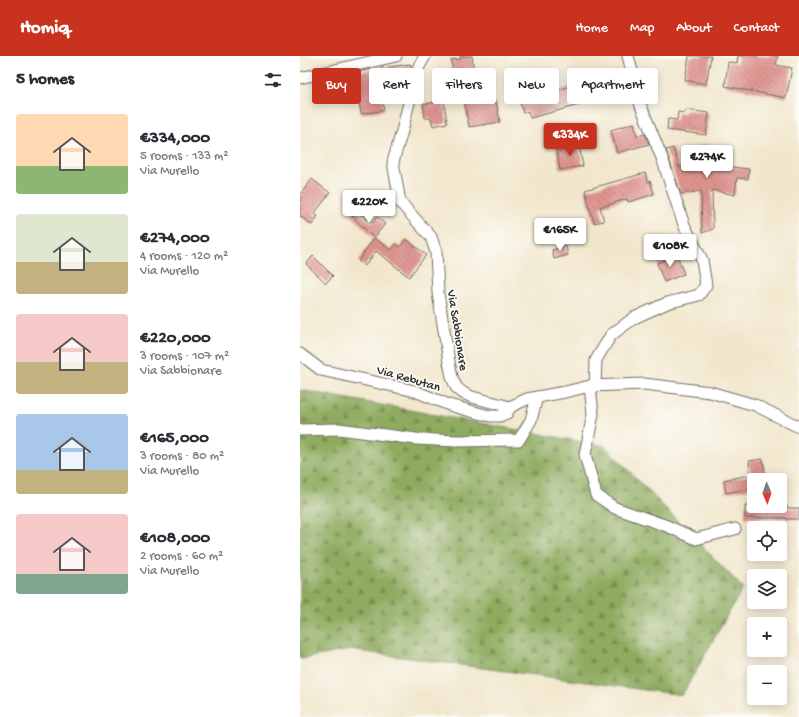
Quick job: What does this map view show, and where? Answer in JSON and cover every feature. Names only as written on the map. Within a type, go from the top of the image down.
[{"type":"street","points":[[300,78],[396,56]]},
{"type":"street","name":"Via Sabbionare","points":[[425,56],[417,70],[393,162],[400,202],[431,237],[436,252],[438,293],[452,377],[456,387],[463,393],[472,397],[510,407]]},
{"type":"street","points":[[628,56],[641,106],[662,158],[684,225],[702,260],[706,285],[699,295],[667,303],[634,318],[610,335],[596,360],[592,386],[593,414],[585,455],[596,495],[615,508],[667,526],[696,539],[735,529]]},
{"type":"street","name":"Via Rebutan","points":[[300,354],[321,370],[415,391],[449,405],[478,413],[490,416],[500,416],[507,413],[510,407]]},
{"type":"street","points":[[510,407],[527,399],[592,386],[644,384],[710,392],[755,405],[799,427]]},
{"type":"street","points":[[300,430],[339,429],[416,439],[457,441],[520,440],[531,420],[537,397]]},
{"type":"green space","points":[[300,390],[605,446],[743,588],[682,695],[350,650],[300,659]]},
{"type":"building","points":[[460,56],[472,56],[473,68],[452,68],[451,60],[461,59]]},
{"type":"building","points":[[689,56],[711,56],[706,84],[685,80]]},
{"type":"building","points":[[738,56],[778,56],[776,65],[792,68],[786,98],[725,86],[728,62],[737,63]]},
{"type":"building","points":[[410,64],[411,67],[411,68],[383,68]]},
{"type":"building","points":[[369,70],[369,104],[383,104],[384,110],[361,114],[359,104],[361,104],[362,71]]},
{"type":"building","points":[[567,87],[567,104],[583,104],[530,118],[528,111],[523,113],[521,104],[559,104],[559,90]]},
{"type":"building","points":[[496,102],[500,122],[469,127],[465,104],[484,105],[496,104]]},
{"type":"building","points":[[424,104],[444,104],[447,123],[433,126],[431,118],[425,118]]},
{"type":"building","points":[[686,110],[709,113],[706,135],[667,130],[668,119],[677,120],[678,112],[685,113]]},
{"type":"building","points":[[634,123],[637,136],[645,134],[649,144],[617,153],[611,130]]},
{"type":"building","points":[[579,144],[583,166],[560,170],[556,148]]},
{"type":"building","points":[[701,145],[724,147],[722,166],[749,169],[748,179],[737,178],[735,195],[712,190],[713,229],[702,233],[701,191],[681,194],[666,150],[673,148],[679,167],[698,166]]},
{"type":"building","points":[[645,173],[648,182],[650,181],[654,194],[628,202],[627,199],[600,207],[604,221],[594,223],[585,190]]},
{"type":"building","points":[[312,179],[330,193],[314,214],[318,216],[312,225],[300,216],[300,195]]},
{"type":"building","points":[[355,210],[372,223],[377,217],[385,224],[374,238],[351,215]]},
{"type":"building","points":[[374,238],[391,250],[396,244],[400,247],[406,239],[426,255],[409,277],[376,251],[365,266],[358,261]]},
{"type":"building","points":[[566,246],[568,255],[554,259],[552,250]]},
{"type":"building","points":[[677,255],[684,274],[664,282],[657,263]]},
{"type":"building","points":[[313,256],[333,276],[326,283],[306,264]]},
{"type":"building","points":[[763,459],[765,473],[750,473],[749,461]]},
{"type":"building","points":[[747,476],[747,489],[726,493],[724,480]]},
{"type":"building","points":[[745,506],[747,506],[747,513],[787,513],[787,508],[799,508],[799,519],[745,518]]}]
